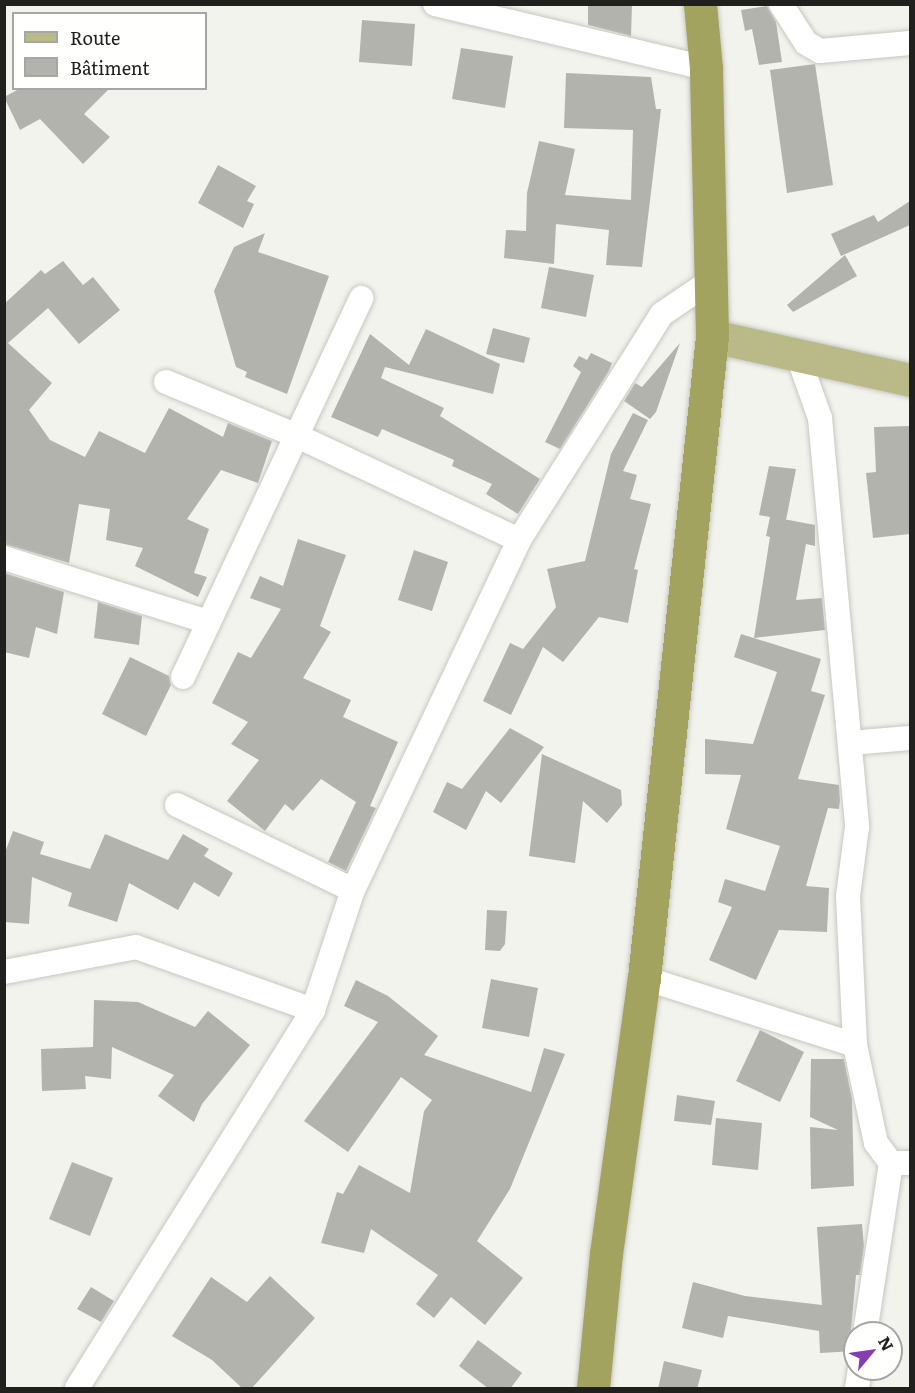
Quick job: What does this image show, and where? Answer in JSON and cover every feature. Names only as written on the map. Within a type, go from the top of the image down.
[{"type":"highway","points":[[593,1389],[606,1254],[645,978],[712,336],[706,68],[700,4]]},
{"type":"main road","points":[[712,336],[910,380]]},
{"type":"street","points":[[435,4],[706,68]]},
{"type":"street","points":[[781,4],[806,43],[820,51],[910,43]]},
{"type":"street","points":[[77,1389],[313,1010],[353,890],[519,540],[662,314],[712,280]]},
{"type":"street","points":[[183,676],[361,298]]},
{"type":"street","points":[[798,356],[820,418],[857,827],[848,896],[855,1045],[876,1143],[901,1163],[868,1321]]},
{"type":"street","points":[[166,382],[295,435],[519,540]]},
{"type":"street","points":[[4,558],[208,622]]},
{"type":"street","points":[[850,743],[910,738]]},
{"type":"street","points":[[177,805],[353,890]]},
{"type":"street","points":[[4,972],[136,947],[313,1010]]},
{"type":"street","points":[[645,978],[855,1045]]},
{"type":"building","points":[[588,4],[632,4],[631,36],[588,25]]},
{"type":"building","points":[[767,6],[776,22],[782,62],[759,65],[752,29],[745,31],[741,10]]},
{"type":"building","points":[[362,20],[415,24],[412,66],[359,62]]},
{"type":"building","points":[[461,48],[513,56],[505,108],[452,99]]},
{"type":"building","points":[[815,64],[833,185],[787,193],[770,70]]},
{"type":"building","points":[[566,73],[651,77],[656,109],[661,109],[642,267],[606,265],[609,230],[556,224],[554,264],[504,258],[506,230],[526,231],[527,193],[539,141],[575,149],[565,195],[631,200],[633,130],[564,128]]},
{"type":"building","points":[[17,90],[108,90],[84,114],[110,137],[83,164],[40,119],[20,130],[4,97]]},
{"type":"building","points":[[218,165],[256,186],[247,201],[254,204],[243,228],[198,203]]},
{"type":"building","points":[[910,201],[910,225],[841,256],[831,234],[874,215],[878,222]]},
{"type":"building","points":[[265,233],[258,252],[329,276],[287,394],[245,377],[247,372],[236,367],[214,291],[234,247]]},
{"type":"building","points":[[845,255],[857,276],[793,312],[787,305]]},
{"type":"building","points":[[63,261],[83,285],[93,277],[120,310],[79,344],[48,308],[8,343],[52,383],[29,410],[50,440],[85,457],[99,431],[145,453],[169,408],[223,437],[228,423],[272,441],[258,483],[221,470],[187,519],[209,529],[194,573],[207,577],[198,597],[135,566],[143,548],[106,540],[110,509],[79,504],[69,563],[4,544],[4,304],[41,270],[45,274]]},
{"type":"building","points":[[549,267],[594,275],[586,317],[541,308]]},
{"type":"building","points":[[493,328],[530,338],[524,363],[486,354]]},
{"type":"building","points":[[426,329],[500,364],[493,394],[385,367],[381,378],[444,408],[440,416],[540,479],[518,514],[486,494],[492,484],[452,466],[454,460],[382,429],[378,437],[331,417],[370,334],[409,365]]},
{"type":"building","points":[[680,343],[656,412],[650,419],[624,401],[635,383],[642,387]]},
{"type":"building","points":[[591,353],[612,363],[560,449],[545,442],[581,372],[573,366],[579,356],[587,360]]},
{"type":"building","points":[[633,413],[648,420],[623,471],[637,475],[630,499],[651,504],[634,569],[638,570],[628,623],[599,617],[563,662],[543,647],[511,715],[483,701],[510,643],[523,649],[556,607],[547,569],[585,561],[611,454]]},
{"type":"building","points":[[910,426],[910,534],[873,538],[866,473],[876,472],[874,427]]},
{"type":"building","points":[[769,466],[796,469],[786,520],[815,525],[815,546],[806,544],[796,600],[822,598],[825,630],[754,638],[770,537],[766,536],[770,517],[759,515]]},
{"type":"building","points":[[298,539],[346,555],[320,626],[331,632],[303,678],[351,700],[343,717],[398,742],[370,806],[376,808],[346,871],[328,862],[356,802],[321,779],[293,811],[285,804],[265,831],[227,801],[259,760],[231,744],[248,722],[212,703],[238,652],[251,658],[281,609],[250,598],[260,576],[283,586]]},
{"type":"building","points":[[414,550],[448,562],[432,611],[398,600]]},
{"type":"building","points":[[4,573],[64,592],[57,634],[36,627],[29,658],[4,652]]},
{"type":"building","points":[[98,602],[142,616],[139,645],[94,638]]},
{"type":"building","points":[[741,634],[821,659],[811,691],[825,695],[798,779],[839,785],[840,800],[839,809],[828,808],[806,886],[829,888],[827,932],[779,930],[756,980],[709,960],[732,907],[718,902],[725,879],[765,891],[780,846],[726,829],[741,775],[705,774],[705,739],[753,744],[777,672],[734,657]]},
{"type":"building","points":[[130,657],[169,676],[171,685],[146,736],[102,714]]},
{"type":"building","points":[[510,728],[544,747],[501,803],[486,791],[466,830],[433,812],[447,782],[462,789]]},
{"type":"building","points":[[542,754],[621,790],[622,805],[607,823],[583,801],[575,863],[529,856]]},
{"type":"building","points":[[13,831],[44,842],[40,854],[90,869],[105,834],[168,860],[183,834],[209,849],[204,856],[233,873],[219,897],[194,882],[178,910],[129,883],[117,922],[68,906],[72,893],[32,877],[29,924],[4,922],[4,855]]},
{"type":"building","points":[[487,910],[507,911],[505,944],[500,951],[485,950]]},
{"type":"building","points":[[491,979],[538,988],[529,1037],[482,1028]]},
{"type":"building","points":[[356,980],[388,996],[438,1036],[424,1055],[531,1092],[544,1048],[565,1054],[510,1189],[477,1241],[523,1278],[485,1325],[451,1297],[434,1318],[416,1304],[438,1275],[371,1229],[364,1253],[321,1243],[337,1192],[343,1194],[359,1165],[410,1193],[424,1111],[432,1100],[401,1077],[348,1152],[304,1121],[378,1022],[344,1006]]},
{"type":"building","points":[[94,1000],[138,1002],[195,1027],[208,1011],[250,1045],[202,1104],[194,1122],[158,1096],[174,1075],[112,1047],[111,1079],[85,1076],[86,1089],[42,1091],[41,1049],[93,1047]]},
{"type":"building","points":[[760,1030],[804,1052],[780,1102],[736,1081]]},
{"type":"building","points":[[811,1059],[844,1059],[852,1099],[854,1186],[811,1189],[810,1127],[838,1130],[810,1117]]},
{"type":"building","points":[[677,1095],[715,1101],[711,1125],[674,1121]]},
{"type":"building","points":[[716,1118],[762,1123],[758,1170],[712,1165]]},
{"type":"building","points":[[72,1162],[113,1178],[90,1236],[49,1219]]},
{"type":"building","points":[[862,1224],[864,1246],[860,1275],[856,1275],[852,1321],[843,1321],[843,1352],[820,1353],[819,1331],[728,1316],[723,1338],[682,1328],[693,1282],[745,1296],[822,1305],[817,1227]]},
{"type":"building","points":[[270,1276],[315,1318],[251,1389],[243,1389],[212,1360],[172,1336],[211,1277],[247,1302]]},
{"type":"building","points":[[91,1287],[114,1301],[101,1322],[77,1309]]},
{"type":"building","points":[[478,1340],[522,1373],[510,1389],[489,1389],[459,1366]]},
{"type":"building","points":[[664,1361],[702,1370],[697,1389],[658,1389]]}]
